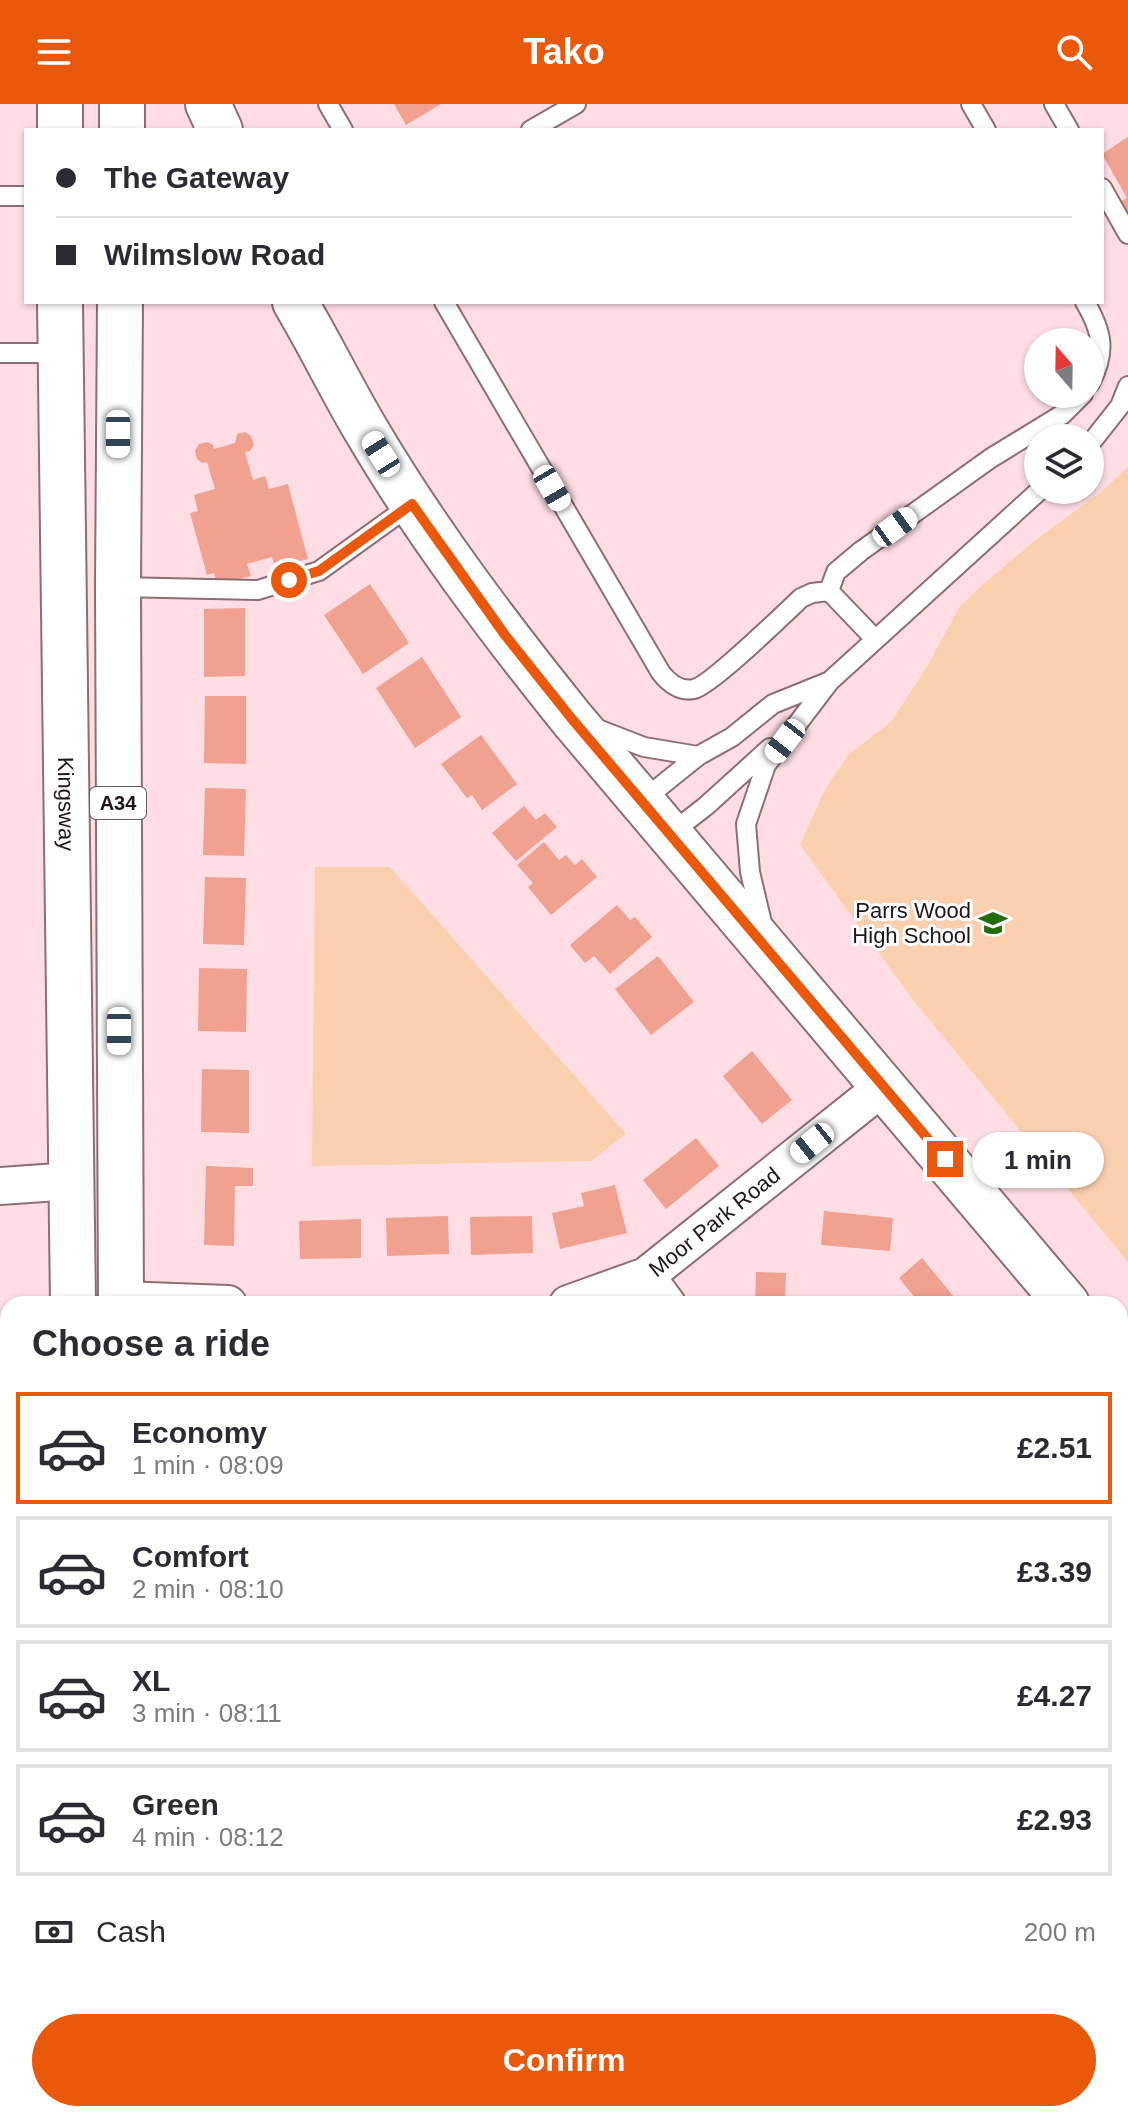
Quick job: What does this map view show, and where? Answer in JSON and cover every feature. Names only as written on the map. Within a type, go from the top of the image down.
[{"type":"main road","points":[[60,104],[60,128]]},
{"type":"main road","points":[[122,104],[122,128]]},
{"type":"main road","points":[[208,104],[219,128]]},
{"type":"main road","name":"Kingsway","points":[[60,304],[73,1296]]},
{"type":"main road","name":"A34","points":[[120,304],[121,1296]]},
{"type":"main road","points":[[296,304],[365,429],[412,504],[505,635],[572,719],[1060,1296]]},
{"type":"street","name":"Moor Park Road","points":[[590,1296],[646,1276],[884,1086]]},
{"type":"street","points":[[0,1186],[72,1181]]},
{"type":"street","points":[[646,1276],[661,1296]]},
{"type":"lane","points":[[328,104],[342,128]]},
{"type":"lane","points":[[534,128],[576,104]]},
{"type":"lane","points":[[971,104],[985,128]]},
{"type":"lane","points":[[1054,104],[1068,128]]},
{"type":"lane","points":[[1104,192],[1128,234]]},
{"type":"lane","points":[[0,196],[24,196]]},
{"type":"lane","points":[[445,304],[668,682],[689,690],[699,688],[801,598],[829,591]]},
{"type":"lane","points":[[1086,304],[1098,328]]},
{"type":"lane","points":[[0,353],[60,353]]},
{"type":"lane","points":[[1104,426],[1120,406],[1128,386]]},
{"type":"lane","points":[[829,591],[836,572],[861,551],[991,458],[1069,408]]},
{"type":"lane","points":[[118,587],[258,590],[319,571],[412,504]]},
{"type":"lane","points":[[768,949],[750,872],[746,824],[766,765],[830,681],[1024,504]]},
{"type":"lane","points":[[829,591],[874,638]]},
{"type":"lane","points":[[656,818],[698,756],[732,737],[773,704],[830,681]]},
{"type":"lane","points":[[656,818],[706,806],[804,717]]},
{"type":"lane","points":[[572,719],[644,747],[698,756]]},
{"type":"shaded area","name":"Parrs Wood High School","points":[[1128,467],[1128,1262],[914,1001],[800,845],[825,789],[848,755],[891,722],[928,665],[959,608],[1033,542],[1085,504],[1104,504],[1104,489]]},
{"type":"shaded area","points":[[315,867],[390,867],[626,1134],[591,1161],[312,1166]]},
{"type":"building","points":[[394,104],[441,104],[406,125]]},
{"type":"building","points":[[1128,137],[1128,221],[1118,203],[1127,198],[1104,153]]},
{"type":"building","points":[[245,432],[251,436],[254,445],[245,452],[253,480],[265,476],[269,489],[288,484],[308,559],[275,568],[272,557],[247,564],[251,576],[217,585],[214,573],[207,575],[190,513],[198,511],[194,495],[215,489],[207,462],[197,459],[195,451],[199,444],[207,442],[214,449],[235,443],[237,434]]},
{"type":"building","points":[[370,584],[409,643],[363,674],[324,615]]},
{"type":"building","points":[[245,608],[245,676],[204,677],[204,609]]},
{"type":"building","points":[[422,657],[461,717],[415,748],[376,688]]},
{"type":"building","points":[[205,696],[246,696],[246,764],[204,763]]},
{"type":"building","points":[[481,735],[517,784],[482,810],[472,795],[467,798],[441,764]]},
{"type":"building","points":[[205,788],[246,789],[244,856],[203,855]]},
{"type":"building","points":[[524,806],[536,820],[545,813],[557,827],[516,861],[492,833]]},
{"type":"building","points":[[544,842],[559,860],[566,855],[575,865],[582,859],[597,877],[551,915],[528,887],[533,883],[517,865]]},
{"type":"building","points":[[205,877],[246,878],[244,945],[203,944]]},
{"type":"building","points":[[617,905],[630,920],[635,917],[652,937],[610,974],[594,956],[585,963],[570,945]]},
{"type":"building","points":[[658,956],[694,1002],[651,1035],[615,989]]},
{"type":"building","points":[[199,968],[247,969],[246,1032],[198,1031]]},
{"type":"building","points":[[752,1051],[792,1100],[762,1124],[723,1076]]},
{"type":"building","points":[[202,1069],[249,1070],[249,1133],[201,1132]]},
{"type":"building","points":[[696,1138],[719,1166],[666,1209],[643,1180]]},
{"type":"building","points":[[206,1166],[253,1168],[253,1186],[235,1186],[234,1246],[204,1245]]},
{"type":"building","points":[[615,1185],[627,1233],[560,1249],[552,1213],[584,1206],[581,1193]]},
{"type":"building","points":[[824,1211],[893,1218],[890,1251],[821,1245]]},
{"type":"building","points":[[448,1216],[449,1254],[387,1256],[386,1218]]},
{"type":"building","points":[[532,1216],[533,1253],[471,1255],[470,1217]]},
{"type":"building","points":[[361,1219],[361,1258],[300,1259],[299,1221]]},
{"type":"building","points":[[922,1258],[953,1296],[914,1296],[899,1278]]},
{"type":"building","points":[[756,1272],[786,1273],[785,1296],[755,1296]]},
{"type":"place","name":"Parrs Wood High School","points":[[993,923]]},
{"type":"route","points":[[289,580],[319,571],[412,504],[505,635],[572,719],[945,1159]]}]
